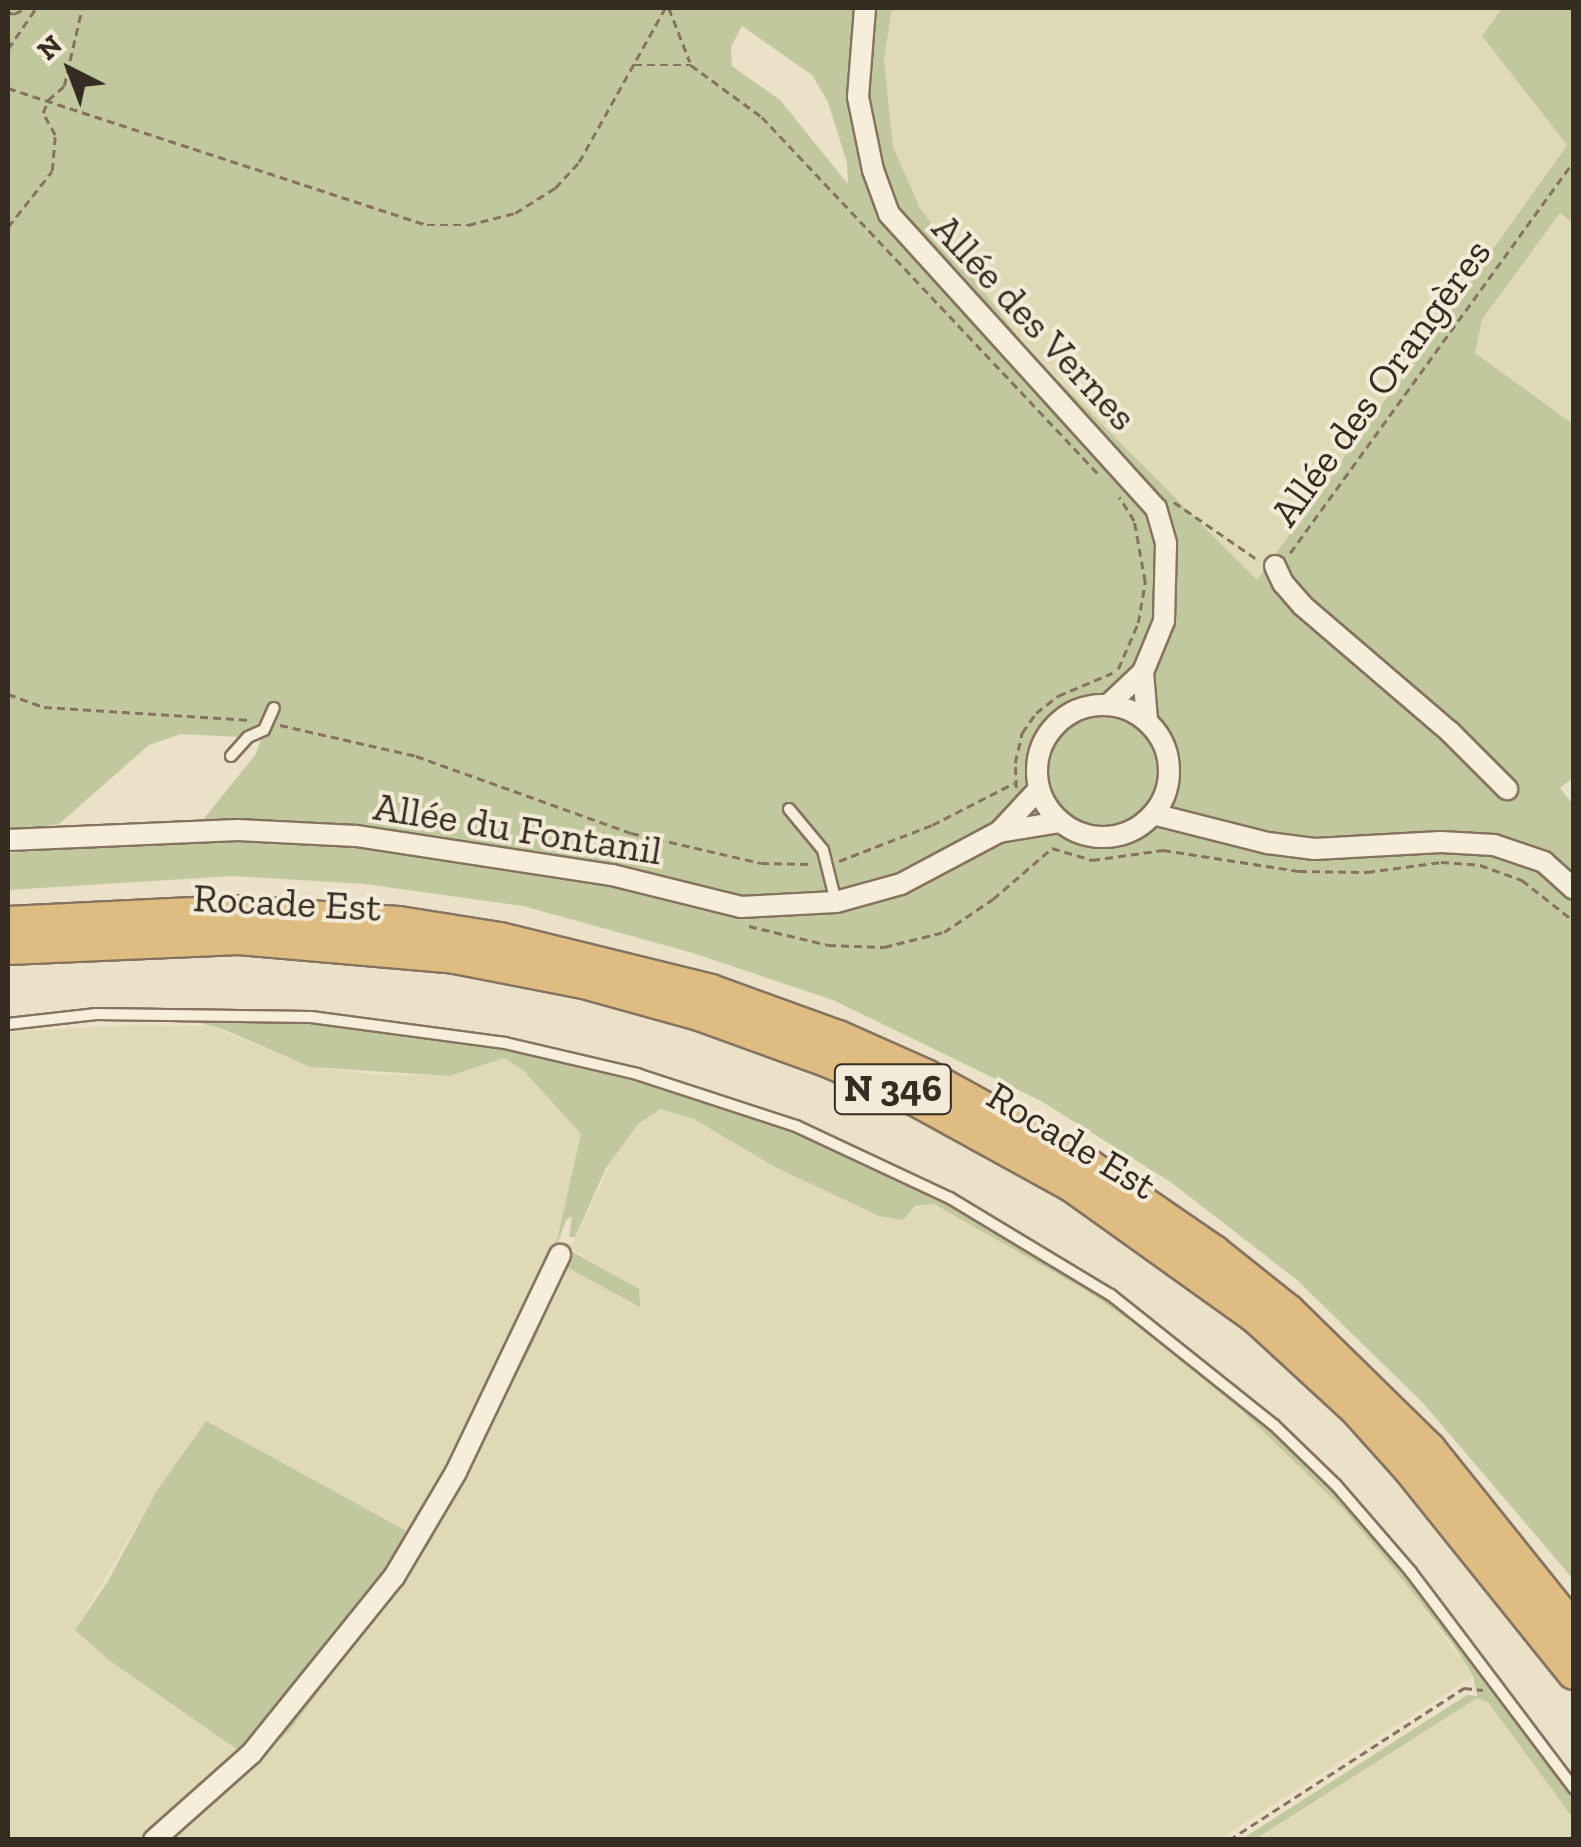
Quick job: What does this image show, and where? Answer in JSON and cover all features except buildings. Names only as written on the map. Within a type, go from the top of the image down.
[{"type":"highway","name":"Rocade Est","points":[[8,923],[234,912],[380,922],[500,939],[711,990],[908,1068],[1089,1166],[1214,1252],[1288,1311],[1429,1450],[1574,1630]]},
{"type":"highway","name":"Rocade Est","points":[[8,948],[239,938],[455,957],[584,982],[698,1014],[830,1061],[914,1099],[1073,1186],[1169,1251],[1269,1329],[1356,1410],[1410,1468],[1574,1673]]},
{"type":"street","name":"Allée des Vernes","points":[[865,8],[858,96],[873,170],[888,214],[1153,502],[1166,544],[1164,621],[1142,672],[1109,704]]},
{"type":"street","points":[[1275,566],[1283,584],[1303,606],[1450,732],[1508,789]]},
{"type":"street","name":"Allée des Vernes","points":[[1142,672],[1147,720]]},
{"type":"street","points":[[1109,704],[1147,720],[1167,751],[1167,788],[1153,814],[1137,828],[1108,836],[1078,832],[1060,822],[1039,789],[1041,746],[1052,728],[1078,710],[1109,704]]},
{"type":"street","points":[[1167,788],[1199,826]]},
{"type":"street","name":"Allée du Fontanil","points":[[8,840],[238,830],[356,836],[612,875],[742,907],[836,902],[901,884],[999,832],[1039,789]]},
{"type":"street","points":[[1153,814],[1315,849],[1441,842],[1494,845],[1544,862],[1574,889]]},
{"type":"street","name":"Allée du Fontanil","points":[[999,832],[1060,822]]},
{"type":"street","points":[[154,1840],[251,1754],[394,1577],[456,1472],[560,1256]]},
{"type":"lane","points":[[231,756],[269,722],[274,708]]},
{"type":"lane","points":[[789,810],[823,850],[836,902]]},
{"type":"lane","points":[[8,1024],[96,1014],[312,1017],[504,1043],[637,1074],[796,1126],[950,1198],[1111,1295],[1274,1426],[1336,1486],[1411,1572],[1574,1788]]},
{"type":"path","points":[[8,12],[14,14],[26,8]]},
{"type":"path","points":[[8,49],[36,8]]},
{"type":"path","points":[[8,227],[52,171],[55,135],[44,113],[48,100],[64,86],[82,8]]},
{"type":"path","points":[[8,88],[426,225],[468,226],[515,213],[555,188],[579,162],[667,8]]},
{"type":"path","points":[[667,8],[691,65],[794,147],[916,284],[1105,481]]},
{"type":"path","points":[[634,66],[691,65]]},
{"type":"path","name":"Allée des Orangères","points":[[1153,502],[1178,504],[1261,562],[1275,566],[1289,555],[1574,161]]},
{"type":"path","points":[[1022,805],[1014,763],[1022,733],[1044,704],[1118,670],[1138,624],[1145,582],[1141,550],[1134,522],[1116,492]]},
{"type":"path","points":[[8,694],[44,707],[269,722],[416,756],[630,834],[760,863],[828,864],[877,849],[1015,783]]},
{"type":"path","points":[[1036,828],[1052,848],[1092,860],[1163,850],[1299,871],[1367,872],[1441,862],[1480,865],[1522,880],[1574,921]]},
{"type":"path","points":[[734,922],[828,945],[884,947],[944,932],[994,899],[1052,848]]},
{"type":"path","points":[[1229,1840],[1464,1688],[1486,1690]]},
{"type":"shaded area","points":[[892,8],[1502,8],[1482,36],[1567,144],[1257,581],[1028,350],[920,208],[893,147],[884,60]]},
{"type":"shaded area","points":[[1560,213],[1573,223],[1573,424],[1475,353],[1482,321]]},
{"type":"shaded area","points":[[136,1025],[210,1026],[310,1067],[372,1074],[449,1076],[504,1058],[524,1071],[569,1116],[581,1134],[581,1143],[557,1240],[414,1535],[206,1421],[156,1492],[75,1630],[110,1661],[241,1752],[147,1839],[8,1839],[8,1032]]},
{"type":"shaded area","points":[[661,1109],[694,1119],[775,1167],[879,1216],[934,1204],[1048,1266],[1138,1326],[1241,1410],[1343,1509],[1398,1574],[1473,1676],[1220,1839],[166,1840],[254,1766],[288,1731],[429,1545],[534,1341],[560,1283],[553,1278],[561,1264],[639,1306],[638,1289],[570,1248],[616,1153],[638,1124]]},
{"type":"shaded area","points":[[1477,1698],[1488,1701],[1566,1806],[1573,1818],[1573,1839],[1256,1840]]},
{"type":"green space","points":[[8,8],[892,8],[884,60],[893,147],[920,208],[1028,350],[1257,580],[1567,145],[1482,36],[1502,8],[1573,8],[1573,223],[1560,213],[1482,320],[1475,353],[1573,424],[1574,777],[1560,788],[1574,806],[1573,1579],[1423,1403],[1297,1280],[1172,1183],[1041,1101],[833,1000],[693,953],[523,906],[365,884],[233,876],[8,890],[8,853],[185,842],[256,754],[261,738],[181,734],[149,745],[59,824],[8,832]],"holes":[[[742,26],[812,75],[828,102],[847,163],[848,184],[780,100],[732,66],[731,47]]]},
{"type":"green space","points":[[191,1020],[309,1021],[490,1045],[637,1078],[811,1138],[972,1212],[1131,1314],[1207,1375],[1314,1471],[1417,1586],[1504,1700],[1573,1794],[1573,1818],[1488,1702],[1477,1698],[1256,1839],[1242,1839],[1467,1695],[1477,1696],[1473,1676],[1454,1646],[1398,1574],[1343,1509],[1241,1410],[1138,1326],[1082,1288],[934,1204],[915,1206],[903,1220],[879,1216],[775,1167],[694,1119],[661,1109],[638,1124],[606,1168],[575,1237],[569,1237],[572,1216],[566,1220],[552,1259],[417,1534],[241,1752],[110,1661],[75,1630],[108,1581],[156,1492],[206,1421],[414,1535],[557,1240],[581,1134],[524,1071],[504,1058],[449,1076],[310,1067],[225,1030]]},
{"type":"green space","points":[[566,1248],[639,1289],[640,1307],[561,1264]]},
{"type":"green space","points":[[553,1278],[560,1282],[534,1341],[429,1545],[289,1731],[235,1780],[383,1598]]}]
